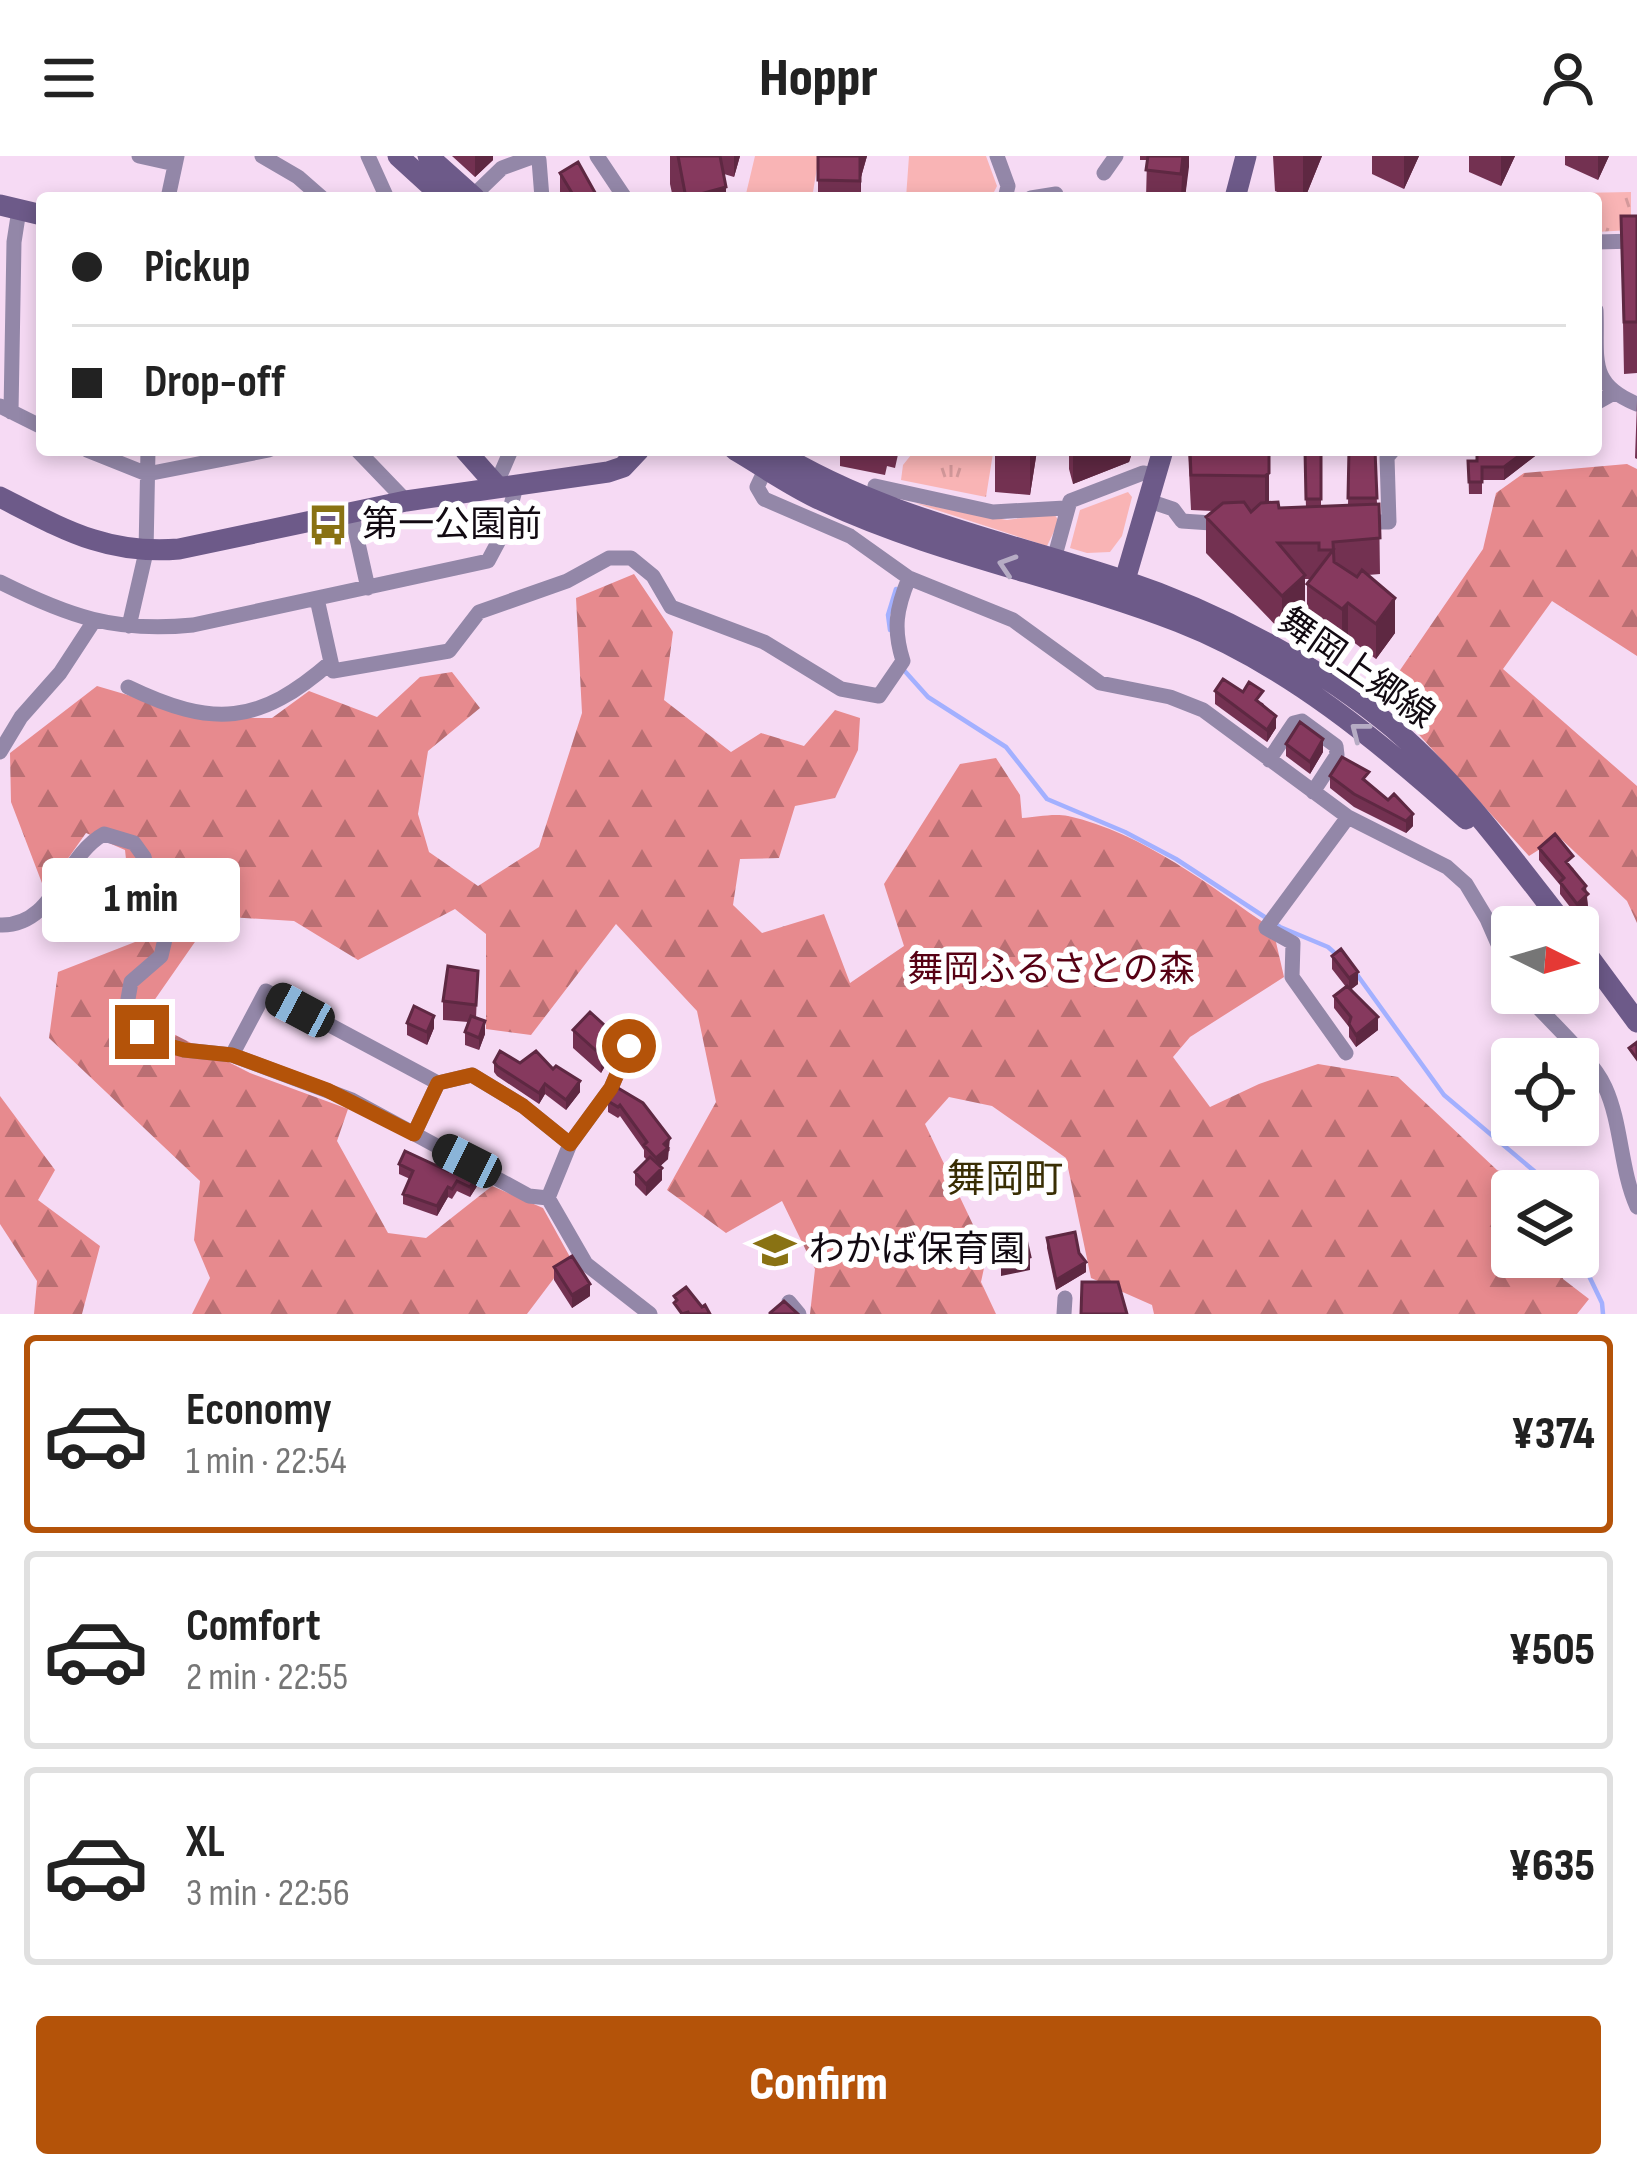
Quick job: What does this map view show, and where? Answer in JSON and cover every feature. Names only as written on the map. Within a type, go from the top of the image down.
[{"type":"street","points":[[139,156],[176,160],[169,192]]},
{"type":"street","points":[[262,156],[315,192]]},
{"type":"street","points":[[368,156],[384,192]]},
{"type":"street","points":[[398,156],[437,192]]},
{"type":"street","points":[[428,156],[468,192]]},
{"type":"street","points":[[479,192],[502,168],[535,156],[542,192]]},
{"type":"street","points":[[597,156],[621,192]]},
{"type":"street","points":[[998,156],[1006,192]]},
{"type":"street","points":[[1104,173],[1116,156]]},
{"type":"street","points":[[1237,192],[1246,156]]},
{"type":"street","points":[[20,210],[14,242],[6,409],[36,425]]},
{"type":"street","points":[[1602,242],[1637,241]]},
{"type":"street","points":[[1602,379],[1612,394],[1637,404]]},
{"type":"street","points":[[1602,400],[1612,394]]},
{"type":"street","points":[[102,456],[147,474],[216,456]]},
{"type":"street","points":[[129,626],[146,552],[148,456]]},
{"type":"street","points":[[363,456],[406,501]]},
{"type":"street","points":[[472,456],[506,484]]},
{"type":"street","points":[[0,582],[80,619],[156,629],[488,561],[504,531],[510,456]]},
{"type":"street","points":[[0,497],[97,544],[146,552],[406,501],[608,472],[633,456]]},
{"type":"street","points":[[1122,591],[1161,456]]},
{"type":"street","points":[[1346,522],[1389,521],[1388,456]]},
{"type":"street","points":[[770,459],[890,506],[1054,559],[1122,591]]},
{"type":"street","points":[[770,459],[757,487],[764,499],[850,536],[909,578],[1013,620],[1100,683],[1203,710],[1348,818],[1426,856],[1466,884],[1491,929]]},
{"type":"street","points":[[770,459],[820,500],[875,522],[1122,591]]},
{"type":"street","points":[[1054,559],[1065,508],[1076,497],[1143,472],[1155,475]]},
{"type":"street","points":[[875,486],[993,512],[1065,508]]},
{"type":"street","points":[[1149,501],[1195,525],[1238,524]]},
{"type":"street","points":[[351,512],[368,588]]},
{"type":"street","points":[[316,599],[333,671],[449,651],[479,613],[567,581],[609,558],[631,558],[653,576],[671,607],[764,642],[826,682],[879,696],[899,668],[895,614],[909,578]]},
{"type":"street","name":"舞岡上郷線","points":[[1122,591],[1239,651],[1319,700],[1417,776],[1512,861],[1549,906]]},
{"type":"street","points":[[0,752],[94,621]]},
{"type":"street","points":[[128,687],[207,715],[251,713],[298,691],[331,662]]},
{"type":"street","points":[[1269,760],[1294,723],[1302,721],[1336,746],[1337,755],[1313,792]]},
{"type":"street","points":[[1346,1053],[1292,977],[1293,944],[1272,921],[1348,818]]},
{"type":"street","points":[[0,925],[24,923],[39,913],[88,842],[104,834],[134,842],[144,857],[166,935],[161,956],[131,982],[132,1018],[142,1032],[155,1042],[184,1050],[232,1055],[352,1100],[529,1196],[548,1198]]},
{"type":"street","points":[[1599,970],[1637,1022]]},
{"type":"street","points":[[232,1055],[266,991],[438,1083],[472,1075],[523,1106],[570,1144]]},
{"type":"street","points":[[1544,1014],[1607,1090],[1637,1207]]},
{"type":"street","points":[[548,1198],[570,1144],[611,1088],[629,1046]]},
{"type":"street","points":[[414,1134],[438,1083]]},
{"type":"street","points":[[548,1198],[586,1264],[650,1314]]},
{"type":"green space","points":[[755,156],[819,156],[813,192],[746,192]]},
{"type":"green space","points":[[909,156],[986,156],[997,186],[994,192],[906,192]]},
{"type":"green space","points":[[1631,192],[1631,230],[1602,232],[1602,193]]},
{"type":"green space","points":[[910,456],[993,456],[986,497],[901,480]]},
{"type":"green space","points":[[1627,464],[1637,469],[1637,656],[1552,601],[1503,669],[1637,786],[1637,923],[1627,901],[1559,837],[1529,856],[1383,695],[1483,549],[1496,493],[1524,473]]},
{"type":"green space","points":[[1128,492],[1132,497],[1122,536],[1110,552],[1070,548],[1080,510]]},
{"type":"green space","points":[[915,503],[1007,520],[1054,514],[1059,521],[1047,546]]},
{"type":"green space","name":"舞岡ふるさとの森","points":[[634,574],[673,632],[664,700],[731,752],[761,733],[804,746],[835,710],[860,718],[858,750],[835,798],[795,806],[779,858],[740,859],[733,905],[762,933],[824,914],[850,983],[904,946],[884,884],[960,764],[996,758],[1020,795],[1022,818],[1068,816],[1123,835],[1176,863],[1273,929],[1284,977],[1190,1037],[1173,1057],[1210,1107],[1318,1064],[1398,1077],[1497,1170],[1491,1170],[1491,1278],[1563,1278],[1589,1299],[1577,1314],[1154,1314],[1152,1305],[1091,1278],[1066,1158],[992,1106],[949,1097],[925,1124],[987,1254],[981,1282],[996,1314],[810,1314],[815,1269],[782,1201],[726,1233],[667,1190],[716,1102],[697,1011],[616,924],[531,1035],[486,1029],[486,934],[455,909],[358,960],[294,921],[213,916],[142,1018],[250,1073],[348,1109],[337,1141],[388,1233],[426,1238],[492,1186],[543,1208],[570,1257],[527,1314],[192,1314],[210,1278],[194,1240],[200,1181],[49,1038],[58,972],[135,942],[125,850],[86,833],[45,891],[11,802],[10,753],[97,686],[206,718],[272,718],[309,691],[377,717],[420,677],[452,672],[480,708],[428,751],[418,814],[429,852],[478,886],[539,847],[582,713],[576,598]]},
{"type":"green space","points":[[0,1096],[55,1170],[38,1200],[100,1246],[82,1314],[34,1314],[37,1281],[0,1224]]},
{"type":"building","points":[[678,156],[720,156],[726,187],[685,192]]},
{"type":"building","points":[[818,156],[860,156],[860,181],[818,180]]},
{"type":"building","points":[[1148,156],[1183,156],[1181,174],[1146,170]]},
{"type":"building","points":[[578,162],[595,192],[571,192],[560,173]]},
{"type":"building","points":[[1621,216],[1637,216],[1637,322],[1624,322]]},
{"type":"building","points":[[1190,456],[1269,456],[1265,476],[1191,475]]},
{"type":"building","points":[[1305,456],[1321,456],[1321,499],[1306,499]]},
{"type":"building","points":[[1349,456],[1375,456],[1377,498],[1348,498]]},
{"type":"building","points":[[1477,456],[1519,456],[1504,467],[1482,467],[1482,482],[1469,482],[1468,461],[1477,461]]},
{"type":"building","points":[[1244,502],[1251,512],[1261,503],[1278,502],[1279,508],[1379,504],[1380,538],[1333,542],[1334,562],[1357,577],[1362,570],[1395,598],[1376,624],[1348,603],[1342,609],[1307,584],[1333,550],[1319,550],[1319,543],[1278,543],[1305,575],[1282,596],[1206,517],[1223,503]]},
{"type":"building","points":[[1223,679],[1243,692],[1249,682],[1263,691],[1256,700],[1276,716],[1267,730],[1215,691]]},
{"type":"building","points":[[1300,722],[1323,739],[1310,762],[1286,744]]},
{"type":"building","points":[[1342,757],[1369,772],[1363,779],[1388,800],[1394,794],[1413,814],[1406,821],[1330,776]]},
{"type":"building","points":[[1555,834],[1573,856],[1566,862],[1586,886],[1583,889],[1588,894],[1577,904],[1560,882],[1564,878],[1539,848]]},
{"type":"building","points":[[1341,949],[1358,972],[1349,978],[1332,956]]},
{"type":"building","points":[[448,966],[478,971],[476,1005],[443,1001]]},
{"type":"building","points":[[1347,986],[1378,1017],[1356,1035],[1349,1024],[1351,1017],[1334,996]]},
{"type":"building","points":[[414,1006],[434,1016],[427,1032],[407,1023]]},
{"type":"building","points":[[590,1012],[613,1033],[601,1055],[573,1030]]},
{"type":"building","points":[[471,1016],[485,1021],[479,1038],[465,1032]]},
{"type":"building","points":[[500,1051],[520,1063],[536,1051],[553,1069],[556,1066],[580,1081],[566,1100],[545,1084],[539,1093],[497,1066],[494,1062]]},
{"type":"building","points":[[618,1088],[643,1103],[670,1138],[664,1144],[668,1148],[656,1158],[620,1105],[608,1101]]},
{"type":"building","points":[[405,1151],[448,1171],[454,1159],[479,1173],[470,1187],[457,1181],[452,1189],[448,1187],[437,1206],[403,1194],[413,1171],[399,1164]]},
{"type":"building","points":[[650,1157],[662,1168],[646,1184],[635,1172]]},
{"type":"building","points":[[1075,1232],[1086,1262],[1056,1280],[1047,1238]]},
{"type":"building","points":[[1026,1239],[1030,1257],[1001,1264],[1000,1246]]},
{"type":"building","points":[[572,1256],[590,1284],[572,1295],[554,1267]]},
{"type":"building","points":[[1082,1282],[1118,1282],[1127,1314],[1081,1314]]},
{"type":"building","points":[[686,1287],[710,1314],[682,1314],[674,1296]]},
{"type":"building","points":[[784,1301],[798,1314],[770,1314]]},
{"type":"waterway","points":[[890,630],[888,615],[896,589]]},
{"type":"waterway","points":[[902,668],[928,697],[1006,747],[1047,799],[1176,859],[1280,927],[1337,955]]},
{"type":"waterway","points":[[1358,976],[1444,1095],[1533,1170]]},
{"type":"waterway","points":[[1590,1278],[1603,1314]]},
{"type":"place","name":"第一公園前","points":[[328,525]]},
{"type":"place","name":"わかば保育園","points":[[775,1250]]},
{"type":"district","name":"舞岡町","points":[[1005,1180]]},
{"type":"route","points":[[142,1032],[155,1042],[232,1055],[327,1090],[414,1134],[438,1083],[472,1075],[523,1106],[570,1144],[611,1088],[629,1046]]}]
